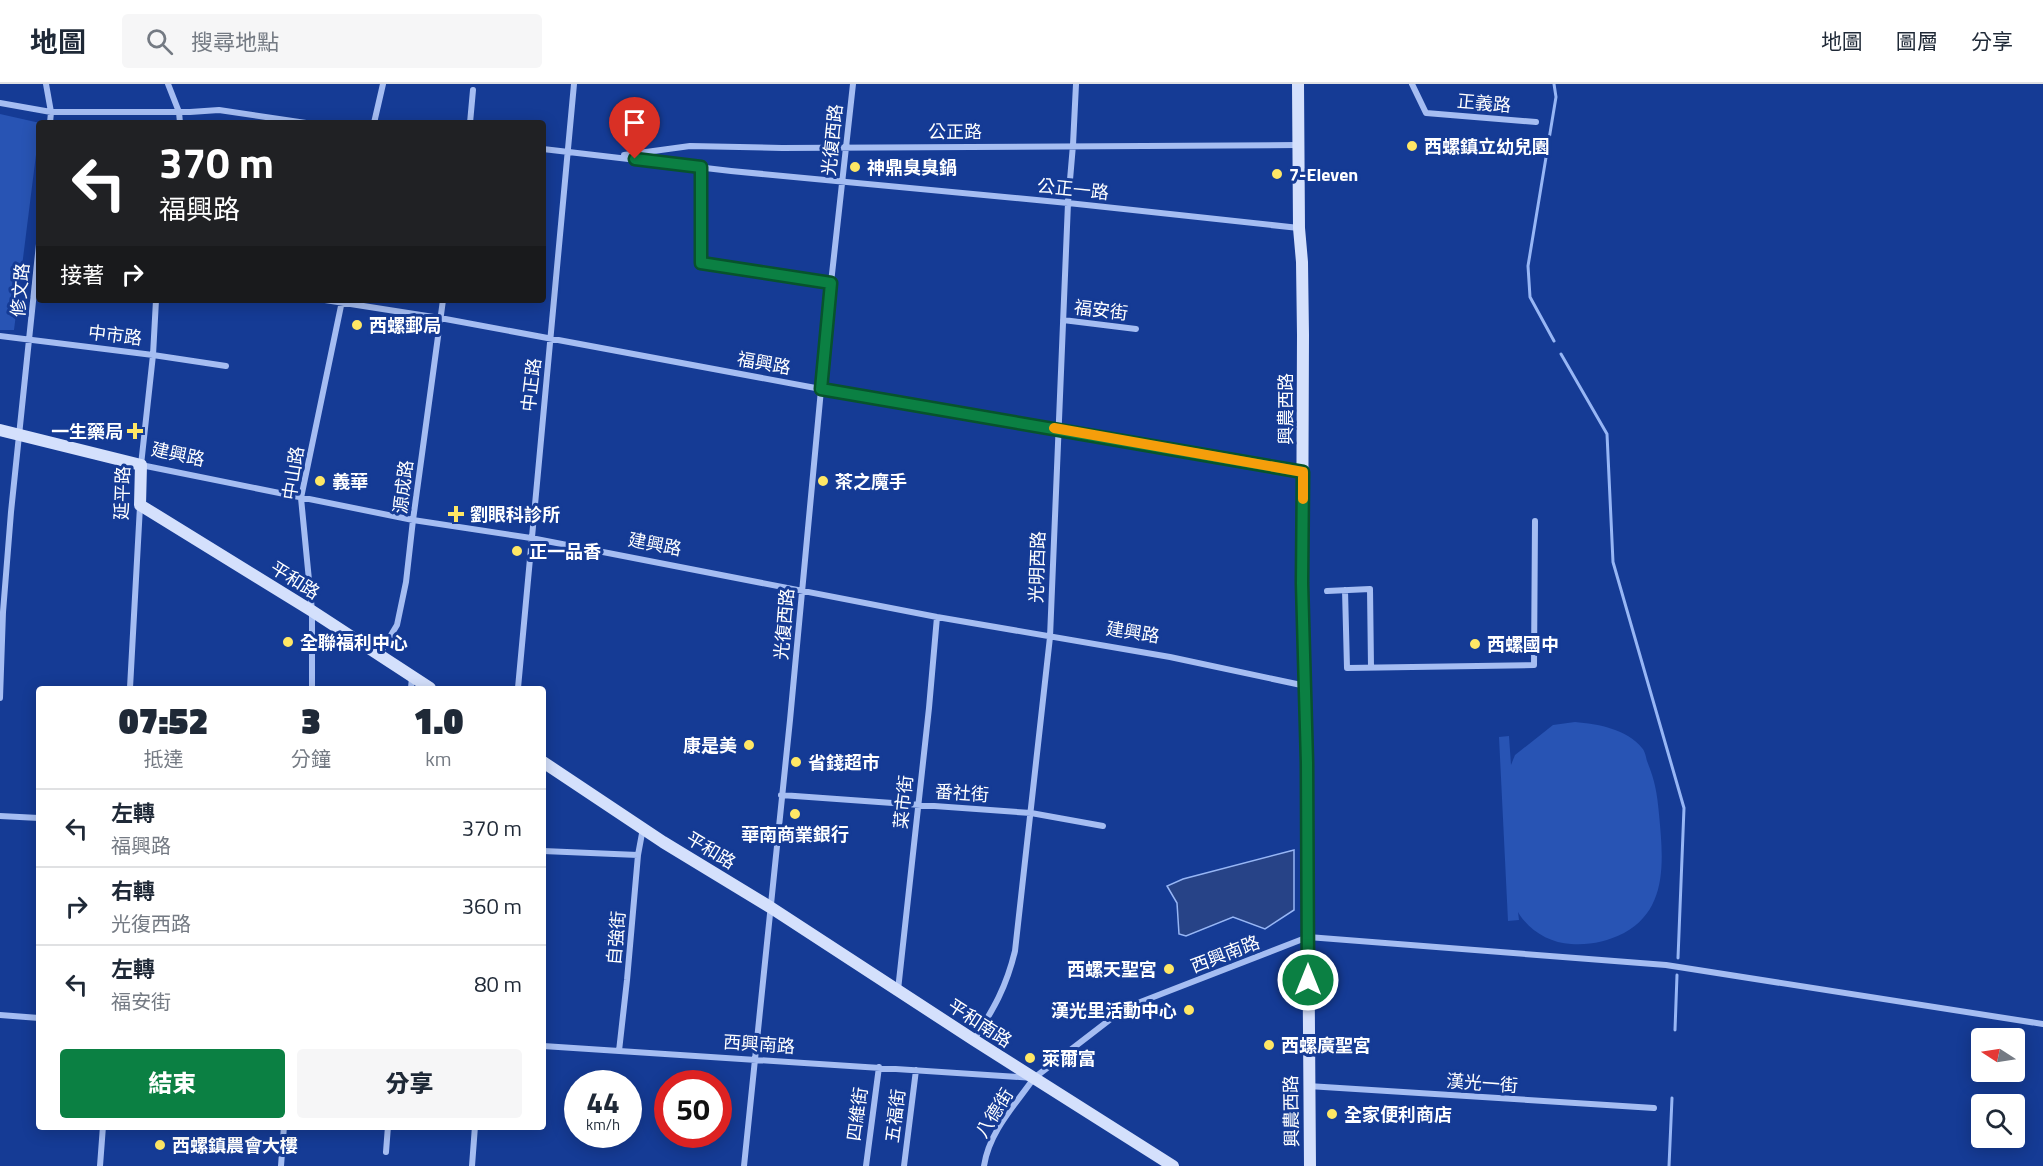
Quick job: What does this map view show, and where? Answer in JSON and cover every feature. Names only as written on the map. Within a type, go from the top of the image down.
[{"type":"main road","name":"興農西路","points":[[1298,84],[1299,228],[1302,262],[1302,583],[1310,1166]]},
{"type":"main road","name":"建興路","points":[[0,430],[141,465]]},
{"type":"main road","name":"延平路","points":[[140,505],[141,465]]},
{"type":"main road","name":"平和路","points":[[140,505],[380,655],[411,682]]},
{"type":"main road","name":"平和路","points":[[546,764],[644,827],[663,842],[770,907]]},
{"type":"main road","name":"平和南路","points":[[770,907],[1173,1166]]},
{"type":"street","points":[[46,84],[50,120]]},
{"type":"street","points":[[168,84],[180,120]]},
{"type":"street","points":[[375,120],[383,84]]},
{"type":"street","name":"中正路","points":[[518,686],[574,84]]},
{"type":"street","name":"光復西路","points":[[744,1166],[831,283],[853,84]]},
{"type":"street","name":"光明西路","points":[[974,1040],[1008,979],[1015,951],[1050,637],[1068,203],[1076,84]]},
{"type":"street","name":"正義路","points":[[1412,84],[1426,113],[1536,122]]},
{"type":"street","points":[[470,120],[473,90]]},
{"type":"street","points":[[0,103],[51,112],[219,110],[286,120]]},
{"type":"street","name":"公正路","points":[[613,156],[690,146],[1298,146]]},
{"type":"street","name":"公正路","points":[[546,149],[843,181]]},
{"type":"street","points":[[701,167],[701,263],[831,283]]},
{"type":"street","name":"公正一路","points":[[843,181],[1299,228]]},
{"type":"street","name":"修文路","points":[[0,698],[2,612],[36,276]]},
{"type":"street","name":"延平路","points":[[141,465],[153,355],[156,303]]},
{"type":"street","name":"中山路","points":[[312,686],[312,611],[302,498],[342,303]]},
{"type":"street","name":"福興路","points":[[348,303],[821,389],[1303,472]]},
{"type":"street","name":"源成路","points":[[380,655],[397,625],[406,582],[442,303]]},
{"type":"street","name":"福安街","points":[[1063,320],[1136,329]]},
{"type":"street","name":"中市路","points":[[0,336],[226,366]]},
{"type":"street","name":"建興路","points":[[141,465],[413,520],[531,538],[937,617],[1170,657],[1305,686]]},
{"type":"street","name":"延平路","points":[[130,686],[140,505]]},
{"type":"street","points":[[1345,590],[1347,668],[1534,665],[1535,521]]},
{"type":"street","points":[[1327,591],[1370,590],[1371,667]]},
{"type":"street","name":"菜市街","points":[[898,990],[937,617]]},
{"type":"street","name":"番社街","points":[[782,795],[1031,813],[1103,826]]},
{"type":"street","points":[[0,816],[36,818]]},
{"type":"street","name":"自強街","points":[[619,1051],[638,855],[644,827]]},
{"type":"street","points":[[546,851],[638,855]]},
{"type":"street","name":"西興南路","points":[[546,1046],[755,1058],[1034,1078],[1125,1008],[1308,937],[1573,957],[1690,969],[2043,1024]]},
{"type":"street","points":[[0,1016],[36,1018]]},
{"type":"street","name":"四維街","points":[[866,1166],[879,1067]]},
{"type":"street","name":"五福街","points":[[904,1166],[916,1070]]},
{"type":"street","name":"八德街","points":[[984,1166],[985,1157],[998,1129],[1034,1078]]},
{"type":"street","name":"漢光一街","points":[[1308,1086],[1654,1108]]},
{"type":"street","points":[[100,1166],[103,1130]]},
{"type":"street","points":[[281,1166],[284,1130]]},
{"type":"street","points":[[386,1152],[388,1130]]},
{"type":"street","points":[[472,1166],[475,1130]]},
{"type":"shaded area","points":[[0,114],[36,122],[36,155],[14,330],[0,330]]},
{"type":"shaded area","points":[[1575,722],[1602,726],[1620,732],[1643,749],[1656,793],[1662,848],[1660,881],[1656,896],[1639,923],[1611,939],[1578,944],[1563,943],[1541,935],[1528,925],[1518,912],[1519,920],[1508,921],[1499,737],[1509,736],[1511,765],[1515,755],[1553,725]]},
{"type":"shaded area","points":[[1294,850],[1294,910],[1265,929],[1233,917],[1186,936],[1179,934],[1177,903],[1167,886],[1183,879]]},
{"type":"waterway","points":[[1554,84],[1556,97],[1528,266],[1530,297],[1554,341]]},
{"type":"waterway","points":[[1561,354],[1607,434],[1613,562],[1684,808],[1678,958]]},
{"type":"waterway","points":[[1675,1030],[1677,975]]},
{"type":"waterway","points":[[1669,1166],[1672,1098]]},
{"type":"slow traffic","points":[[1054,428],[1303,472],[1303,499]]},
{"type":"place","name":"西螺鎮立幼兒園","points":[[1412,146]]},
{"type":"place","name":"神鼎臭臭鍋","points":[[855,167]]},
{"type":"place","name":"7-Eleven","points":[[1277,174]]},
{"type":"place","name":"西螺郵局","points":[[357,325]]},
{"type":"place","name":"一生藥局","points":[[135,431]]},
{"type":"place","name":"義華","points":[[320,481]]},
{"type":"place","name":"茶之魔手","points":[[823,481]]},
{"type":"place","name":"劉眼科診所","points":[[456,514]]},
{"type":"place","name":"正一品香","points":[[517,551]]},
{"type":"place","name":"全聯福利中心","points":[[288,642]]},
{"type":"place","name":"西螺國中","points":[[1475,644]]},
{"type":"place","name":"康是美","points":[[749,745]]},
{"type":"place","name":"省錢超市","points":[[796,762]]},
{"type":"place","name":"華南商業銀行","points":[[795,814]]},
{"type":"place","name":"西螺天聖宮","points":[[1169,969]]},
{"type":"place","name":"漢光里活動中心","points":[[1189,1010]]},
{"type":"place","name":"西螺廣聖宮","points":[[1269,1045]]},
{"type":"place","name":"萊爾富","points":[[1030,1058]]},
{"type":"place","name":"全家便利商店","points":[[1332,1114]]},
{"type":"place","name":"西螺鎮農會大樓","points":[[160,1145]]},
{"type":"route","points":[[635,159],[701,167],[701,263],[831,283],[821,389],[1303,472],[1302,583],[1307,763],[1308,980]]}]
